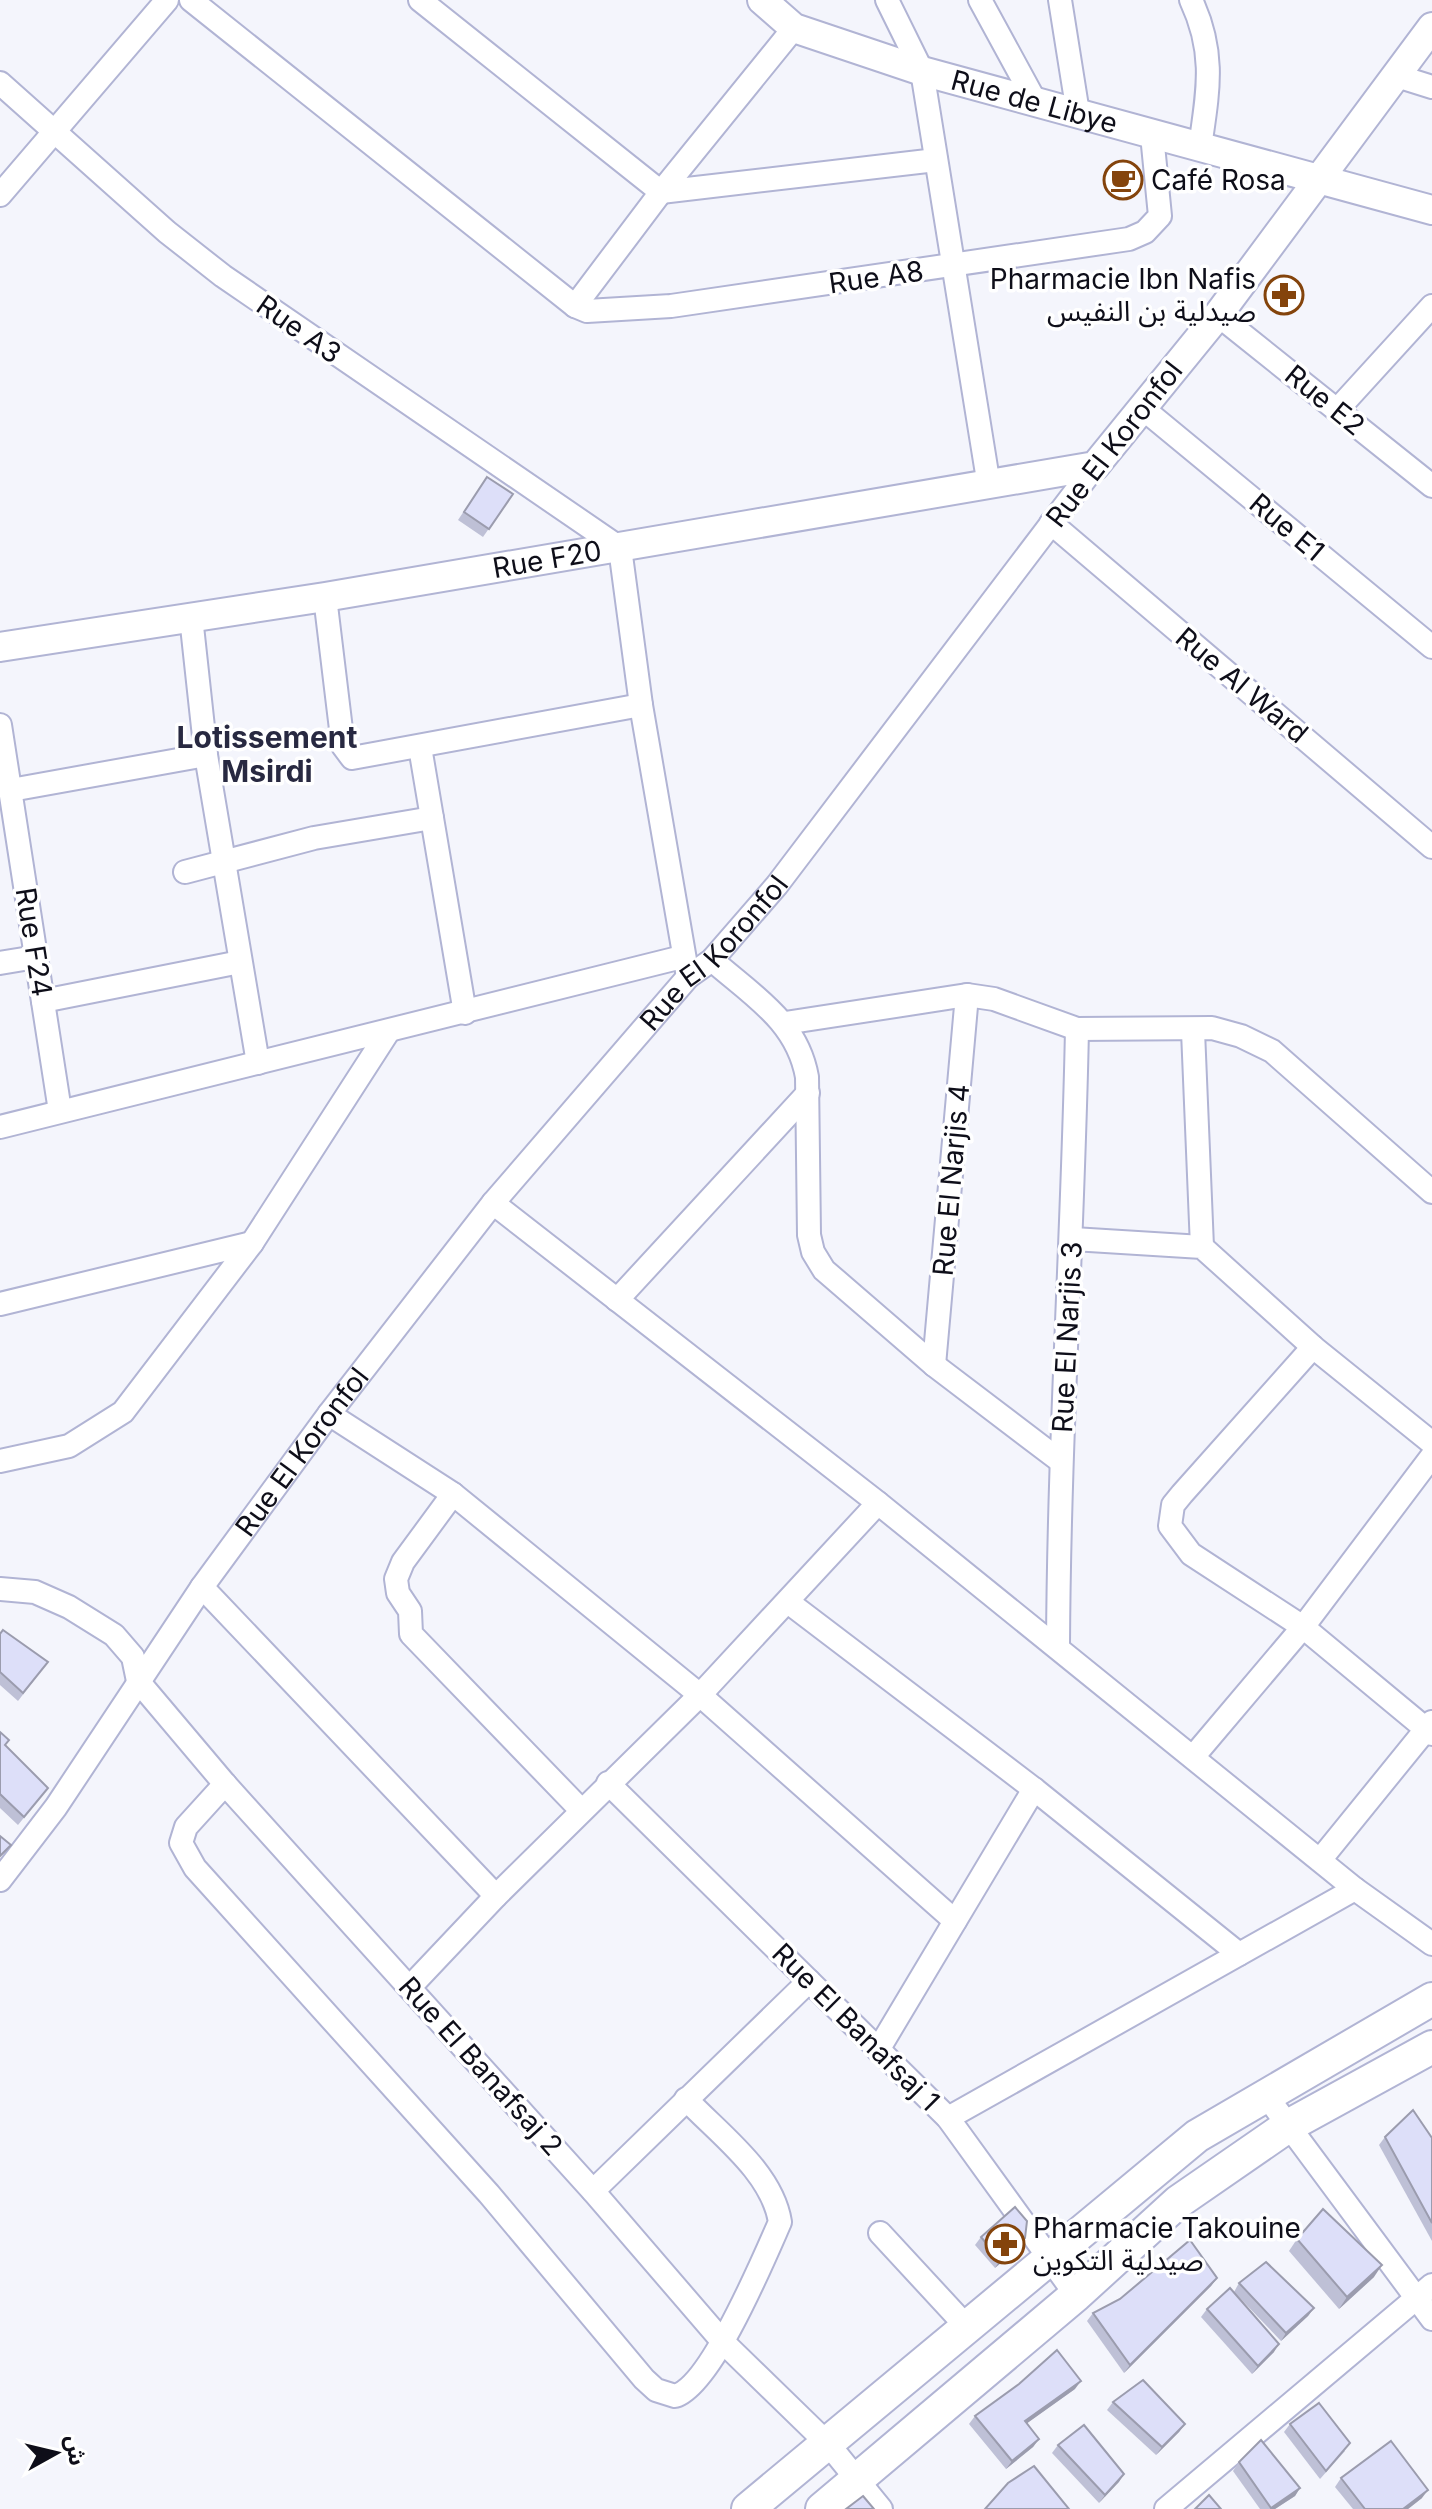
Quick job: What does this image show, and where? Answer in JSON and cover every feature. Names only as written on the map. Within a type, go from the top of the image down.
[{"type":"main road","points":[[748,2509],[829,2445],[1048,2257],[1197,2136],[1432,1999]]},
{"type":"main road","points":[[822,2509],[1076,2295],[1178,2202],[1288,2126],[1432,2047]]},
{"type":"street","points":[[0,195],[167,0]]},
{"type":"street","points":[[191,0],[575,306],[661,192],[794,28]]},
{"type":"street","points":[[420,0],[661,192],[936,160]]},
{"type":"street","name":"Rue de Libye","points":[[762,0],[794,28],[922,71],[1432,210]]},
{"type":"street","points":[[887,0],[922,71],[989,486]]},
{"type":"street","points":[[980,0],[1035,101]]},
{"type":"street","points":[[1060,0],[1078,113]]},
{"type":"street","points":[[1191,0],[1204,27],[1208,50],[1209,80],[1200,147]]},
{"type":"street","name":"Rue El Koronfol","points":[[0,1880],[56,1807],[202,1587],[329,1414],[493,1203],[685,967],[712,960],[777,885],[1095,466],[1218,315],[1432,27]]},
{"type":"street","points":[[1397,76],[1432,87]]},
{"type":"street","name":"Rue A3","points":[[0,83],[223,276],[620,548]]},
{"type":"street","name":"Rue A8","points":[[575,306],[600,312],[671,306],[1129,239],[1156,223],[1161,206],[1152,135]]},
{"type":"street","points":[[1338,409],[1432,306]]},
{"type":"street","name":"Rue E2","points":[[1218,315],[1432,486]]},
{"type":"street","name":"Rue E1","points":[[1141,407],[1432,647]]},
{"type":"street","name":"Rue F20","points":[[0,647],[325,597],[1095,466]]},
{"type":"street","name":"Rue Al Ward","points":[[1051,523],[1432,847]]},
{"type":"street","points":[[0,1127],[465,1013],[685,967],[641,705],[620,548]]},
{"type":"street","points":[[325,597],[345,753],[352,758],[641,705]]},
{"type":"street","points":[[191,617],[206,755],[258,1063]]},
{"type":"street","name":"Rue F24","points":[[0,725],[60,1111]]},
{"type":"street","points":[[420,747],[465,1013]]},
{"type":"street","points":[[11,790],[206,755]]},
{"type":"street","points":[[185,872],[223,859],[314,838],[432,818]]},
{"type":"street","points":[[0,963],[36,957]]},
{"type":"street","points":[[712,960],[785,1023],[803,1054],[808,1093],[808,1214],[813,1252],[824,1270],[934,1365],[1059,1460]]},
{"type":"street","points":[[43,1001],[240,962]]},
{"type":"street","points":[[785,1023],[967,995],[994,999],[1077,1029],[1193,1031],[1212,1028],[1241,1036],[1272,1051],[1432,1192]]},
{"type":"street","name":"Rue El Narjis 4","points":[[934,1365],[967,995]]},
{"type":"street","name":"Rue El Narjis 3","points":[[1058,1646],[1059,1460],[1073,1239],[1077,1029]]},
{"type":"street","points":[[1193,1031],[1202,1247]]},
{"type":"street","points":[[0,1461],[69,1446],[123,1412],[252,1243],[388,1032]]},
{"type":"street","points":[[617,1300],[808,1093]]},
{"type":"street","points":[[493,1203],[1058,1646],[1355,1889],[1432,1944]]},
{"type":"street","points":[[1073,1239],[1202,1247],[1313,1347],[1432,1443]]},
{"type":"street","points":[[0,1304],[252,1243]]},
{"type":"street","points":[[1313,1347],[1173,1505],[1170,1526],[1191,1554],[1303,1627],[1430,1729],[1320,1860]]},
{"type":"street","points":[[329,1414],[453,1494],[700,1695],[955,1921]]},
{"type":"street","points":[[1193,1757],[1303,1627],[1432,1456]]},
{"type":"street","points":[[453,1494],[403,1562],[396,1579],[398,1593],[410,1611],[411,1634],[581,1810]]},
{"type":"street","points":[[410,1987],[581,1810],[700,1695],[878,1503]]},
{"type":"street","points":[[202,1587],[496,1896]]},
{"type":"street","name":"Rue El Banafsaj 2","points":[[0,1589],[35,1592],[69,1607],[114,1635],[133,1657],[138,1681],[225,1784],[593,2191],[723,2342],[829,2445],[855,2482],[881,2509]]},
{"type":"street","points":[[788,1602],[1034,1789],[1239,1954]]},
{"type":"street","name":"Rue El Banafsaj 1","points":[[608,1783],[948,2118],[1076,2295]]},
{"type":"street","points":[[225,1784],[186,1827],[181,1843],[195,1868],[489,2194],[644,2379],[666,2394],[682,2394],[723,2342],[780,2222],[777,2204],[764,2181],[686,2099]]},
{"type":"street","points":[[878,2050],[1034,1789]]},
{"type":"street","points":[[948,2118],[1355,1889]]},
{"type":"street","points":[[593,2191],[809,1981]]},
{"type":"street","points":[[1265,2094],[1425,2292],[1432,2319]]},
{"type":"street","points":[[880,2233],[966,2326]]},
{"type":"street","points":[[1166,2509],[1425,2292]]},
{"type":"building","points":[[487,477],[513,494],[489,529],[464,512]]},
{"type":"building","points":[[3,1630],[48,1662],[23,1693],[0,1672],[0,1634]]},
{"type":"building","points":[[0,1732],[9,1740],[5,1745],[48,1788],[24,1817],[0,1794]]},
{"type":"building","points":[[0,1836],[11,1845],[0,1856]]},
{"type":"building","points":[[1413,2110],[1432,2138],[1432,2223],[1385,2137]]},
{"type":"building","points":[[1015,2207],[1027,2221],[1025,2238],[1000,2260],[981,2237]]},
{"type":"building","points":[[1323,2209],[1382,2265],[1347,2297],[1297,2239]]},
{"type":"building","points":[[1190,2240],[1217,2278],[1130,2365],[1093,2313],[1120,2299]]},
{"type":"building","points":[[1266,2262],[1314,2308],[1286,2333],[1239,2283]]},
{"type":"building","points":[[1230,2288],[1279,2344],[1258,2366],[1207,2309]]},
{"type":"building","points":[[1057,2350],[1081,2381],[1025,2421],[1039,2439],[1012,2461],[975,2416],[1019,2384]]},
{"type":"building","points":[[1143,2380],[1185,2424],[1162,2447],[1113,2402]]},
{"type":"building","points":[[1319,2403],[1350,2443],[1326,2471],[1290,2424]]},
{"type":"building","points":[[1084,2425],[1124,2474],[1105,2495],[1058,2445]]},
{"type":"building","points":[[1261,2440],[1300,2488],[1271,2508],[1239,2462]]},
{"type":"building","points":[[1391,2441],[1428,2490],[1403,2509],[1365,2509],[1341,2478]]},
{"type":"building","points":[[1034,2466],[1069,2509],[985,2509],[1008,2483]]},
{"type":"building","points":[[1209,2495],[1221,2509],[1195,2509]]},
{"type":"building","points":[[863,2496],[874,2509],[846,2509]]},
{"type":"place","name":"Café Rosa","points":[[1123,180]]},
{"type":"place","name":"Pharmacie Ibn Nafis صيدلية بن النفيس","points":[[1284,295]]},
{"type":"place","name":"Pharmacie Takouine صيدلية التكوين","points":[[1005,2244]]},
{"type":"district","name":"Lotissement Msirdi","points":[[267,754]]}]
